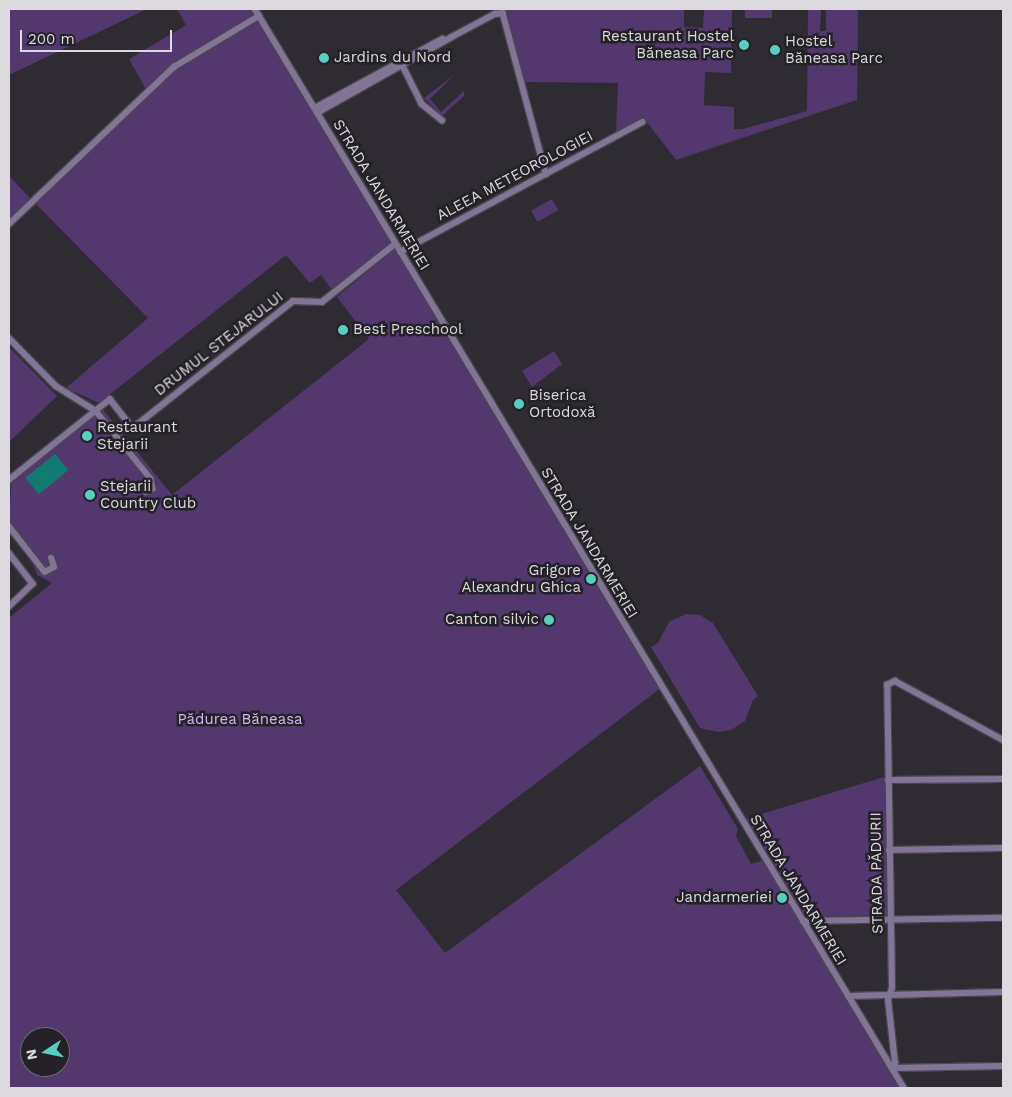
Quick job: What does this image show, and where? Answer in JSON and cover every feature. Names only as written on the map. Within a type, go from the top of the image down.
[{"type":"street","name":"STRADA JANDARMERIEI","points":[[255,9],[904,1088]]},
{"type":"street","points":[[316,110],[403,66],[495,14],[503,13],[546,174]]},
{"type":"street","points":[[9,224],[174,67],[259,16]]},
{"type":"street","points":[[316,110],[442,39]]},
{"type":"street","points":[[403,66],[422,104],[442,120]]},
{"type":"street","name":"ALEEA METEOROLOGIEI","points":[[400,252],[642,122]]},
{"type":"street","name":"DRUMUL STEJARULUI","points":[[96,411],[110,399],[133,428],[293,301],[322,302],[395,244]]},
{"type":"street","points":[[9,338],[56,386],[96,411],[151,479],[151,491],[142,490]]},
{"type":"street","points":[[9,480],[96,411]]},
{"type":"street","points":[[9,526],[44,571],[53,569],[51,558]]},
{"type":"street","points":[[9,553],[33,584],[9,607]]},
{"type":"street","name":"STRADA PĂDURII","points":[[892,1068],[895,1063],[888,1000],[891,994],[887,686],[895,682],[1003,740]]},
{"type":"street","points":[[888,780],[1003,779]]},
{"type":"street","points":[[889,850],[1003,848]]},
{"type":"street","points":[[803,921],[1003,918]]},
{"type":"street","points":[[848,996],[1003,992]]},
{"type":"street","points":[[892,1068],[1003,1066]]},
{"type":"green space","points":[[9,9],[147,9],[9,75]]},
{"type":"green space","name":"Pădurea Băneasa","points":[[177,9],[265,9],[258,12],[662,687],[396,890],[445,953],[700,766],[738,829],[736,836],[751,864],[764,860],[743,823],[748,818],[884,777],[888,780],[890,920],[804,921],[904,1088],[9,1088],[9,618],[52,583],[37,575],[33,563],[9,533],[11,484],[101,407],[172,495],[369,339],[337,297],[392,251],[388,244],[332,290],[321,275],[310,283],[286,255],[99,403],[66,388],[148,318],[32,200],[147,91],[129,59],[186,25]]},
{"type":"green space","points":[[505,9],[684,9],[684,27],[703,28],[704,9],[732,9],[731,73],[705,72],[704,105],[734,107],[734,129],[743,129],[807,111],[808,9],[821,9],[820,31],[826,31],[826,9],[858,9],[857,100],[676,160],[643,117],[616,133],[618,83],[525,82]]},
{"type":"green space","points":[[745,9],[772,9],[772,18],[745,18]]},
{"type":"green space","points":[[454,75],[430,99],[441,112],[464,91],[464,96],[442,116],[424,98]]},
{"type":"green space","points":[[9,176],[30,198],[9,219]]},
{"type":"green space","points":[[552,199],[558,210],[537,222],[531,211]]},
{"type":"green space","points":[[9,347],[57,396],[9,442]]},
{"type":"green space","points":[[554,351],[562,364],[532,387],[522,371]]},
{"type":"green space","points":[[686,614],[700,615],[713,623],[758,696],[753,700],[745,721],[731,730],[718,732],[700,728],[651,647],[658,643],[669,622]]},
{"type":"shaded area","points":[[55,454],[68,470],[39,494],[25,478]]},
{"type":"place","name":"Restaurant Hostel Băneasa Parc","points":[[744,45]]},
{"type":"place","name":"Hostel Băneasa Parc","points":[[775,50]]},
{"type":"place","name":"Jardins du Nord","points":[[324,58]]},
{"type":"place","name":"Best Preschool","points":[[343,330]]},
{"type":"place","name":"Biserica Ortodoxă","points":[[519,404]]},
{"type":"place","name":"Restaurant Stejarii","points":[[87,436]]},
{"type":"place","name":"Stejarii Country Club","points":[[90,495]]},
{"type":"place","name":"Grigore Alexandru Ghica","points":[[591,579]]},
{"type":"place","name":"Canton silvic","points":[[549,620]]},
{"type":"place","name":"Jandarmeriei","points":[[782,898]]}]
